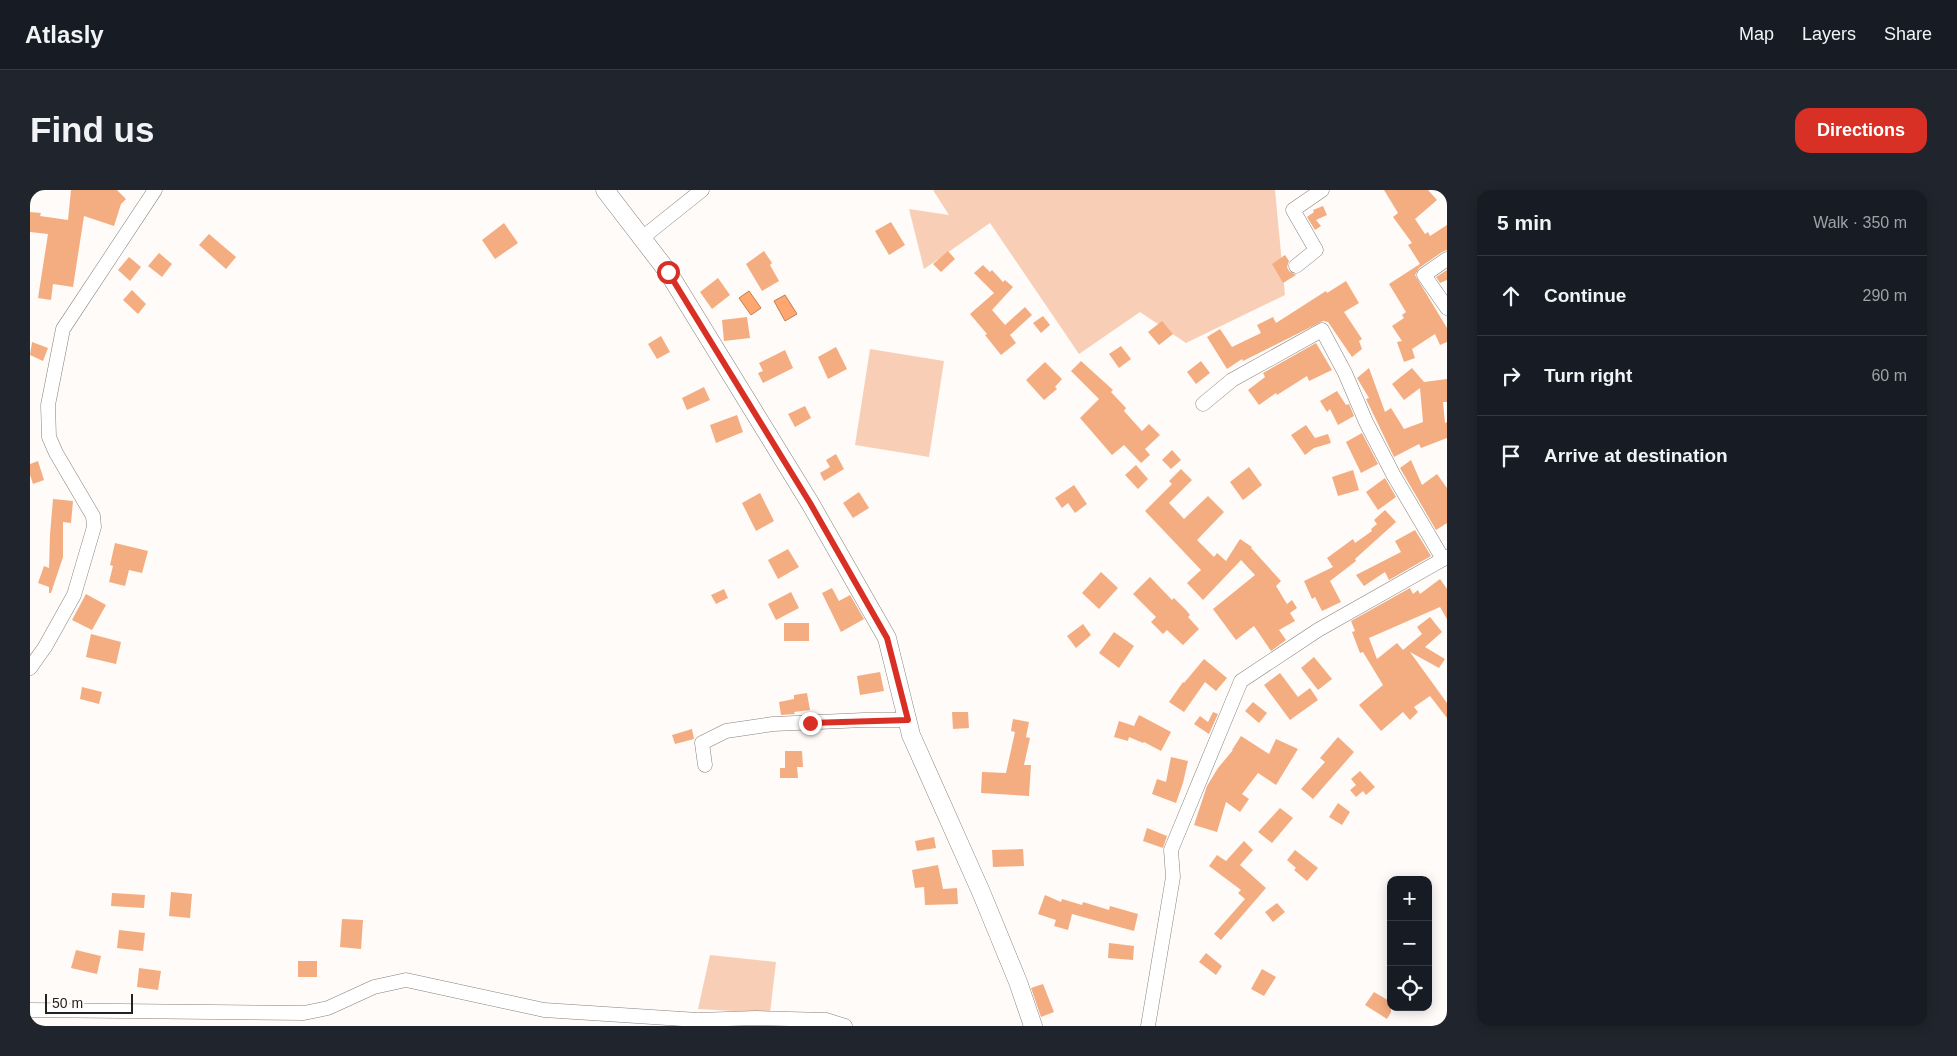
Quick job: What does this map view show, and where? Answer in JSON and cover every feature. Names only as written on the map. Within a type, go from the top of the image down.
[{"type":"street","points":[[30,668],[46,647],[74,595],[94,527],[93,516],[56,453],[49,437],[48,405],[63,329],[155,190]]},
{"type":"street","points":[[605,190],[668,272],[805,495],[887,638],[911,735],[981,892],[1018,982],[1033,1026]]},
{"type":"street","points":[[642,238],[702,190]]},
{"type":"street","points":[[1296,266],[1316,250],[1293,210],[1322,190]]},
{"type":"street","points":[[1447,259],[1424,275],[1447,308]]},
{"type":"street","points":[[1148,1026],[1173,877],[1172,850],[1241,681],[1318,630],[1445,558],[1394,476],[1366,422],[1345,373],[1322,330],[1232,380],[1203,404]]},
{"type":"street","points":[[705,765],[702,743],[726,731],[773,724],[908,720]]},
{"type":"street","points":[[30,1010],[304,1013],[328,1008],[374,986],[406,980],[544,1010],[698,1023],[756,1018],[826,1020],[845,1026]]},
{"type":"shaded area","points":[[933,190],[1275,190],[1285,295],[1186,343],[1140,312],[1079,354],[990,223],[924,269],[909,209],[949,215]]},
{"type":"shaded area","points":[[749,291],[761,308],[751,315],[739,298]]},
{"type":"shaded area","points":[[785,295],[797,314],[785,321],[774,301]]},
{"type":"shaded area","points":[[870,349],[944,361],[929,457],[855,445]]},
{"type":"shaded area","points":[[710,955],[776,962],[770,1013],[698,1009]]},
{"type":"building","points":[[71,190],[117,190],[126,199],[121,204],[114,226],[84,216],[73,287],[53,284],[51,300],[38,298],[48,234],[30,232],[30,212],[41,213],[40,216],[68,220]]},
{"type":"building","points":[[1384,190],[1428,190],[1437,200],[1415,219],[1425,234],[1428,232],[1430,236],[1447,225],[1447,250],[1419,268],[1415,275],[1447,328],[1447,342],[1440,345],[1435,334],[1412,349],[1415,358],[1404,362],[1397,342],[1402,341],[1392,326],[1404,318],[1402,315],[1406,312],[1389,284],[1420,264],[1408,245],[1412,243],[1393,217],[1398,213]]},
{"type":"building","points":[[1323,206],[1327,215],[1316,220],[1321,226],[1315,230],[1307,217],[1314,212],[1313,210]]},
{"type":"building","points":[[891,222],[905,245],[889,255],[875,231]]},
{"type":"building","points":[[504,223],[518,243],[495,259],[482,240]]},
{"type":"building","points":[[209,234],[236,257],[226,269],[199,245]]},
{"type":"building","points":[[764,251],[772,263],[770,265],[779,281],[762,291],[746,264]]},
{"type":"building","points":[[948,251],[955,259],[941,272],[933,264]]},
{"type":"building","points":[[159,253],[172,264],[162,277],[148,266]]},
{"type":"building","points":[[1285,255],[1289,261],[1287,267],[1289,271],[1296,275],[1283,283],[1272,264]]},
{"type":"building","points":[[129,257],[141,267],[130,281],[118,270]]},
{"type":"building","points":[[983,265],[990,272],[992,270],[1003,282],[1005,280],[1013,287],[992,310],[1005,325],[1025,307],[1032,315],[1010,335],[1016,343],[1001,355],[970,314],[994,293],[974,273]]},
{"type":"building","points":[[1447,270],[1447,280],[1440,283],[1436,277]]},
{"type":"building","points":[[718,278],[730,295],[712,309],[700,292]]},
{"type":"building","points":[[1346,281],[1359,303],[1344,312],[1362,339],[1359,341],[1362,349],[1352,357],[1328,322],[1323,321],[1243,361],[1242,359],[1227,369],[1207,337],[1220,329],[1232,347],[1261,333],[1257,325],[1273,317],[1276,323],[1326,291],[1327,293]]},
{"type":"building","points":[[132,290],[146,304],[138,314],[123,300]]},
{"type":"building","points":[[1043,316],[1050,325],[1041,333],[1033,323]]},
{"type":"building","points":[[747,317],[750,338],[724,341],[722,320]]},
{"type":"building","points":[[1162,321],[1173,334],[1159,345],[1148,332]]},
{"type":"building","points":[[661,336],[670,352],[657,359],[648,344]]},
{"type":"building","points":[[32,342],[48,348],[43,361],[30,355]]},
{"type":"building","points":[[1316,343],[1332,370],[1309,381],[1307,376],[1259,405],[1248,390],[1265,377],[1263,373]]},
{"type":"building","points":[[1121,346],[1131,359],[1119,368],[1109,354]]},
{"type":"building","points":[[836,347],[847,369],[828,379],[818,357]]},
{"type":"building","points":[[785,350],[793,368],[763,383],[758,373],[763,371],[759,363]]},
{"type":"building","points":[[1081,361],[1113,390],[1111,392],[1126,408],[1124,411],[1142,431],[1149,424],[1160,435],[1145,449],[1150,455],[1141,463],[1124,445],[1112,455],[1080,418],[1099,399],[1071,371]]},
{"type":"building","points":[[1201,361],[1210,373],[1196,384],[1187,372]]},
{"type":"building","points":[[1045,362],[1062,379],[1055,387],[1057,389],[1044,400],[1026,380]]},
{"type":"building","points":[[1369,368],[1385,412],[1391,408],[1404,429],[1423,422],[1420,388],[1404,400],[1392,384],[1412,368],[1424,382],[1447,379],[1447,402],[1443,402],[1445,423],[1447,422],[1447,438],[1421,448],[1419,444],[1394,457],[1366,399],[1369,398],[1357,378]]},
{"type":"building","points":[[704,387],[710,400],[687,410],[682,398]]},
{"type":"building","points":[[1337,391],[1346,405],[1349,404],[1354,416],[1338,425],[1330,409],[1327,412],[1320,401]]},
{"type":"building","points":[[805,406],[811,418],[795,427],[788,414]]},
{"type":"building","points":[[737,415],[743,432],[716,443],[710,425]]},
{"type":"building","points":[[1306,425],[1315,438],[1328,434],[1331,443],[1314,448],[1305,455],[1291,435]]},
{"type":"building","points":[[1362,433],[1378,464],[1361,473],[1346,442]]},
{"type":"building","points":[[1172,450],[1181,460],[1171,469],[1162,460]]},
{"type":"building","points":[[836,454],[844,469],[824,481],[820,473],[830,467],[826,460]]},
{"type":"building","points":[[1411,460],[1422,485],[1437,474],[1447,488],[1447,523],[1436,530],[1400,468]]},
{"type":"building","points":[[38,461],[44,480],[33,484],[30,475],[30,464]]},
{"type":"building","points":[[1136,465],[1148,479],[1138,489],[1125,475]]},
{"type":"building","points":[[1249,467],[1262,485],[1243,500],[1230,482]]},
{"type":"building","points":[[1181,469],[1192,480],[1169,503],[1184,519],[1208,496],[1224,512],[1197,540],[1214,557],[1217,553],[1226,561],[1240,539],[1252,547],[1281,581],[1276,586],[1287,604],[1292,600],[1297,608],[1290,613],[1295,621],[1279,630],[1286,640],[1271,651],[1254,626],[1236,640],[1213,609],[1255,575],[1241,560],[1203,600],[1187,583],[1201,570],[1145,511],[1172,484],[1169,481]]},
{"type":"building","points":[[1353,470],[1359,490],[1338,496],[1332,477]]},
{"type":"building","points":[[1385,478],[1396,497],[1378,510],[1366,492]]},
{"type":"building","points":[[1074,485],[1087,504],[1075,513],[1068,503],[1062,508],[1055,498]]},
{"type":"building","points":[[859,492],[869,508],[853,518],[843,503]]},
{"type":"building","points":[[760,493],[774,521],[756,531],[742,503]]},
{"type":"building","points":[[53,499],[73,501],[71,523],[63,522],[63,557],[51,593],[49,593],[49,587],[38,583],[44,566],[49,568]]},
{"type":"building","points":[[1385,510],[1396,522],[1355,559],[1356,561],[1330,581],[1341,602],[1322,611],[1315,597],[1312,599],[1304,581],[1333,567],[1327,558],[1353,539],[1355,543],[1372,531],[1371,529],[1377,524],[1374,520]]},
{"type":"building","points":[[1415,530],[1431,556],[1389,580],[1385,572],[1364,586],[1356,575],[1401,552],[1395,541]]},
{"type":"building","points":[[115,543],[148,551],[142,573],[129,570],[125,586],[109,582],[113,566],[110,565]]},
{"type":"building","points":[[788,549],[799,567],[778,579],[768,560]]},
{"type":"building","points":[[1101,572],[1118,588],[1099,609],[1082,593]]},
{"type":"building","points":[[1150,577],[1172,600],[1174,598],[1186,610],[1190,615],[1188,617],[1199,629],[1183,645],[1167,630],[1163,634],[1151,622],[1156,617],[1133,594]]},
{"type":"building","points":[[1440,579],[1447,589],[1447,619],[1440,607],[1369,638],[1377,659],[1397,643],[1403,650],[1422,634],[1417,627],[1430,617],[1442,632],[1425,647],[1445,659],[1439,668],[1410,652],[1447,703],[1447,718],[1430,696],[1414,707],[1418,712],[1410,720],[1403,712],[1381,731],[1359,705],[1383,685],[1363,652],[1360,653],[1352,632],[1355,631],[1351,621],[1410,588],[1413,594],[1418,590],[1420,594]]},
{"type":"building","points":[[832,588],[839,601],[850,595],[864,619],[841,632],[822,593]]},
{"type":"building","points":[[724,589],[728,598],[716,604],[711,595]]},
{"type":"building","points":[[791,592],[799,608],[776,620],[768,604]]},
{"type":"building","points":[[86,594],[106,605],[92,630],[72,620]]},
{"type":"building","points":[[784,623],[809,623],[809,641],[784,641]]},
{"type":"building","points":[[1083,624],[1091,635],[1076,648],[1067,636]]},
{"type":"building","points":[[1114,632],[1134,646],[1119,668],[1099,653]]},
{"type":"building","points":[[91,634],[121,642],[116,664],[86,657]]},
{"type":"building","points":[[1314,657],[1332,679],[1318,690],[1301,668]]},
{"type":"building","points":[[1204,659],[1227,678],[1216,691],[1205,682],[1184,712],[1169,702],[1183,682]]},
{"type":"building","points":[[880,672],[884,691],[860,695],[857,676]]},
{"type":"building","points":[[1280,673],[1298,697],[1310,688],[1318,700],[1290,720],[1264,685]]},
{"type":"building","points":[[82,687],[102,692],[99,704],[80,699]]},
{"type":"building","points":[[807,693],[810,710],[781,715],[779,702],[794,699],[794,695]]},
{"type":"building","points":[[1253,702],[1267,713],[1259,723],[1245,711]]},
{"type":"building","points":[[952,712],[968,712],[969,728],[953,729]]},
{"type":"building","points":[[1213,712],[1218,714],[1209,734],[1194,724],[1200,716],[1208,722]]},
{"type":"building","points":[[1139,715],[1171,732],[1161,751],[1129,737],[1128,741],[1114,737],[1119,721],[1134,726]]},
{"type":"building","points":[[1013,719],[1029,722],[1026,737],[1030,738],[1024,765],[1031,765],[1029,796],[981,793],[982,772],[1006,773],[1015,732],[1011,731]]},
{"type":"building","points":[[692,729],[694,739],[675,744],[672,735]]},
{"type":"building","points":[[1241,736],[1269,754],[1276,739],[1298,749],[1276,785],[1258,773],[1242,794],[1249,799],[1240,812],[1226,802],[1217,832],[1194,825],[1207,786]]},
{"type":"building","points":[[1338,737],[1354,752],[1313,799],[1301,789],[1325,762],[1320,758]]},
{"type":"building","points":[[785,751],[802,751],[803,767],[797,767],[798,778],[780,778],[780,768],[785,768]]},
{"type":"building","points":[[1171,757],[1188,761],[1176,803],[1152,794],[1157,779],[1166,782]]},
{"type":"building","points":[[1360,771],[1375,787],[1366,795],[1363,791],[1356,797],[1350,790],[1356,785],[1351,779]]},
{"type":"building","points":[[1338,803],[1350,812],[1342,825],[1329,817]]},
{"type":"building","points":[[1280,808],[1293,818],[1272,843],[1258,832]]},
{"type":"building","points":[[1147,828],[1167,836],[1163,848],[1143,841]]},
{"type":"building","points":[[934,837],[936,848],[917,851],[915,841]]},
{"type":"building","points":[[1244,841],[1253,850],[1240,865],[1266,888],[1221,940],[1214,934],[1245,899],[1238,893],[1241,890],[1209,866],[1217,855],[1226,861]]},
{"type":"building","points":[[1023,849],[1024,866],[993,867],[992,850]]},
{"type":"building","points":[[1295,850],[1318,868],[1307,881],[1294,870],[1296,868],[1287,860]]},
{"type":"building","points":[[938,865],[943,889],[957,888],[958,904],[925,905],[924,887],[915,888],[912,870]]},
{"type":"building","points":[[171,892],[192,894],[190,918],[169,916]]},
{"type":"building","points":[[112,893],[145,895],[144,908],[111,906]]},
{"type":"building","points":[[1045,895],[1061,902],[1062,899],[1082,905],[1083,902],[1109,910],[1110,906],[1138,914],[1134,931],[1072,914],[1068,930],[1054,926],[1056,920],[1038,914]]},
{"type":"building","points":[[1277,903],[1285,912],[1273,922],[1265,912]]},
{"type":"building","points":[[342,919],[363,920],[361,949],[340,947]]},
{"type":"building","points":[[119,930],[145,933],[143,951],[117,948]]},
{"type":"building","points":[[1109,943],[1134,946],[1133,960],[1108,958]]},
{"type":"building","points":[[76,950],[101,956],[97,974],[71,968]]},
{"type":"building","points":[[1206,953],[1222,966],[1216,975],[1199,962]]},
{"type":"building","points":[[298,961],[317,961],[317,977],[298,977]]},
{"type":"building","points":[[139,968],[161,971],[158,990],[137,987]]},
{"type":"building","points":[[1262,969],[1276,977],[1264,996],[1251,989]]},
{"type":"building","points":[[1043,984],[1054,1012],[1041,1017],[1031,988]]},
{"type":"building","points":[[1374,992],[1387,1000],[1387,1011],[1391,1012],[1387,1019],[1365,1005]]},
{"type":"route","points":[[668,272],[810,503],[887,638],[908,720],[810,723]]}]
